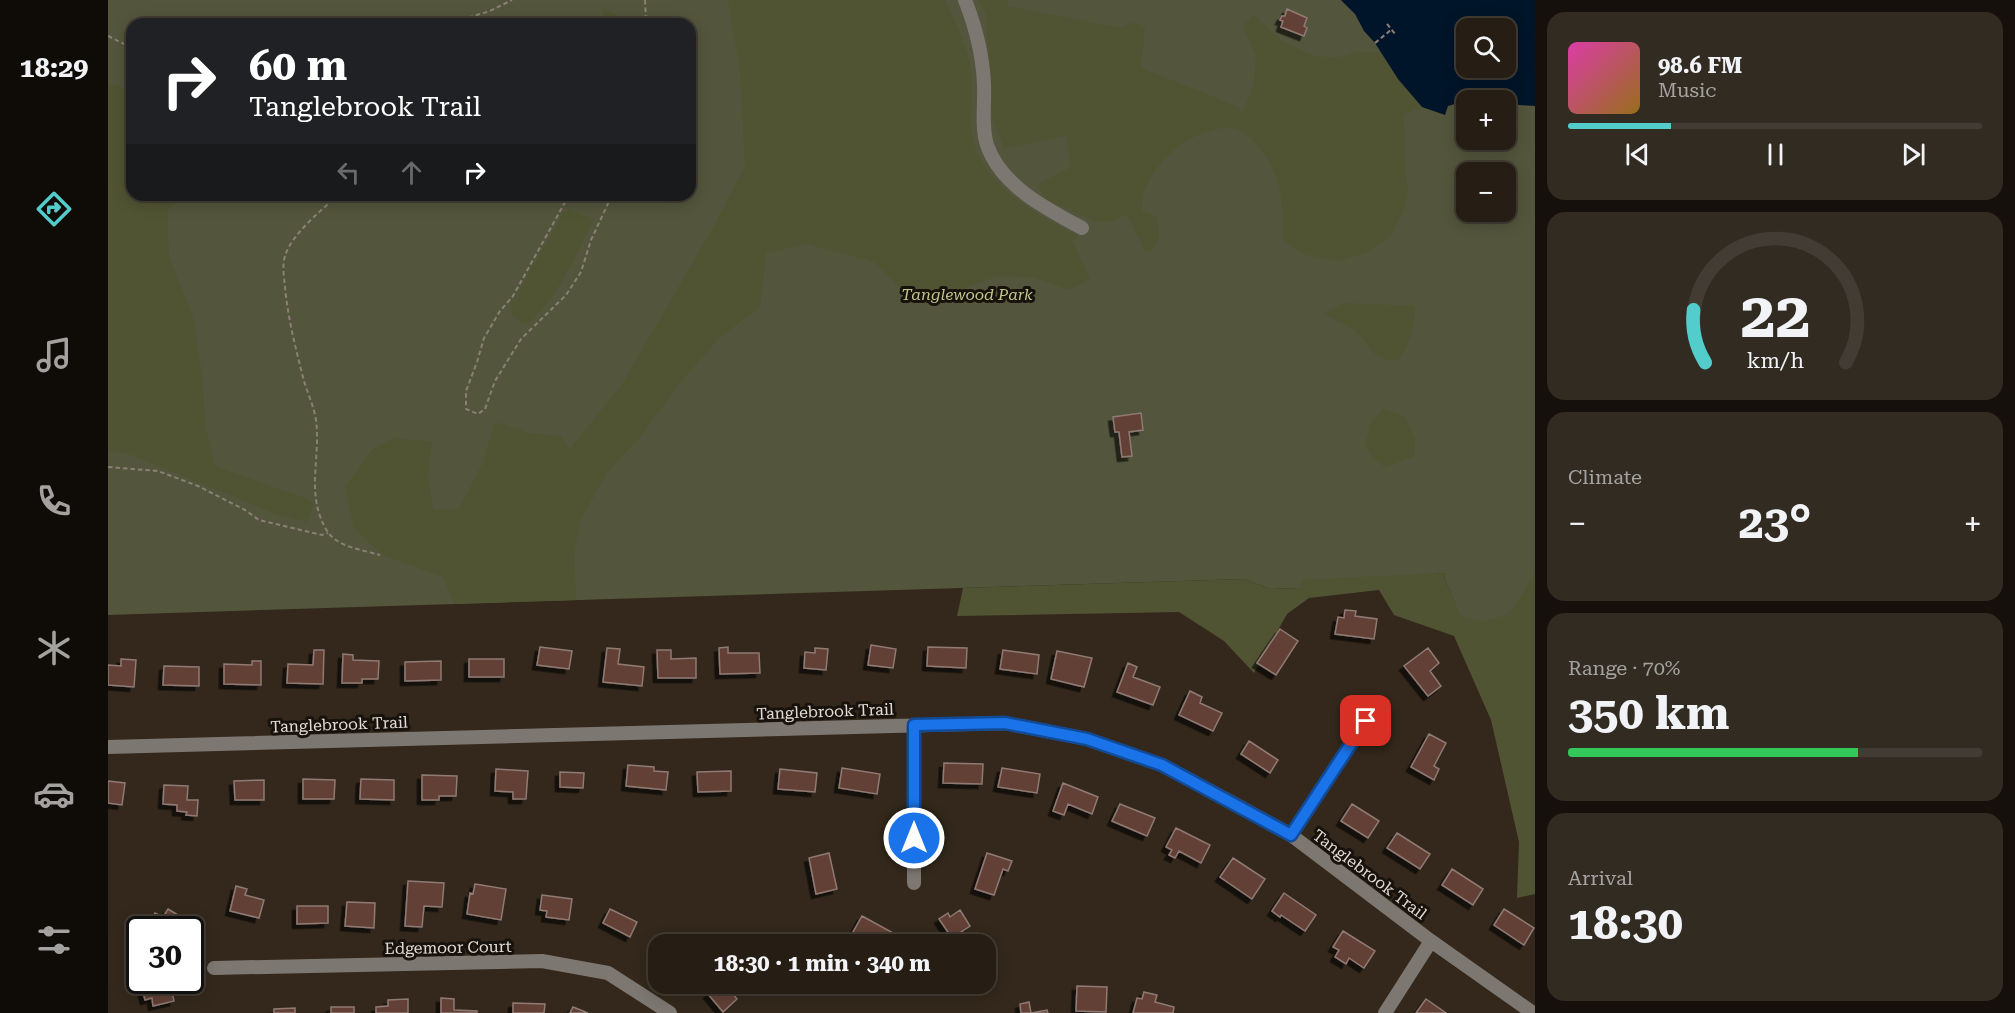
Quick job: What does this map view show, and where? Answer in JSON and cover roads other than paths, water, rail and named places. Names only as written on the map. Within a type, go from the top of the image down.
[{"type":"street","points":[[965,0],[981,49],[984,122],[987,144],[991,152],[1006,176],[1029,196],[1051,212],[1082,228]]},
{"type":"street","points":[[1291,835],[1366,721]]},
{"type":"street","name":"Tanglebrook Trail","points":[[108,747],[1005,723],[1087,739],[1162,765],[1291,835],[1431,941],[1533,1013]]},
{"type":"street","points":[[914,725],[914,883]]},
{"type":"street","points":[[1385,1013],[1431,941]]},
{"type":"street","name":"Edgemoor Court","points":[[214,968],[542,961],[608,973],[670,1013]]},
{"type":"water","points":[[1341,0],[1535,0],[1535,106],[1516,105],[1516,90],[1456,90],[1456,104],[1448,106],[1445,115],[1422,107],[1398,79],[1375,43],[1364,31],[1355,14]]},
{"type":"park label","name":"Tanglewood Park","points":[[967,294]]}]
